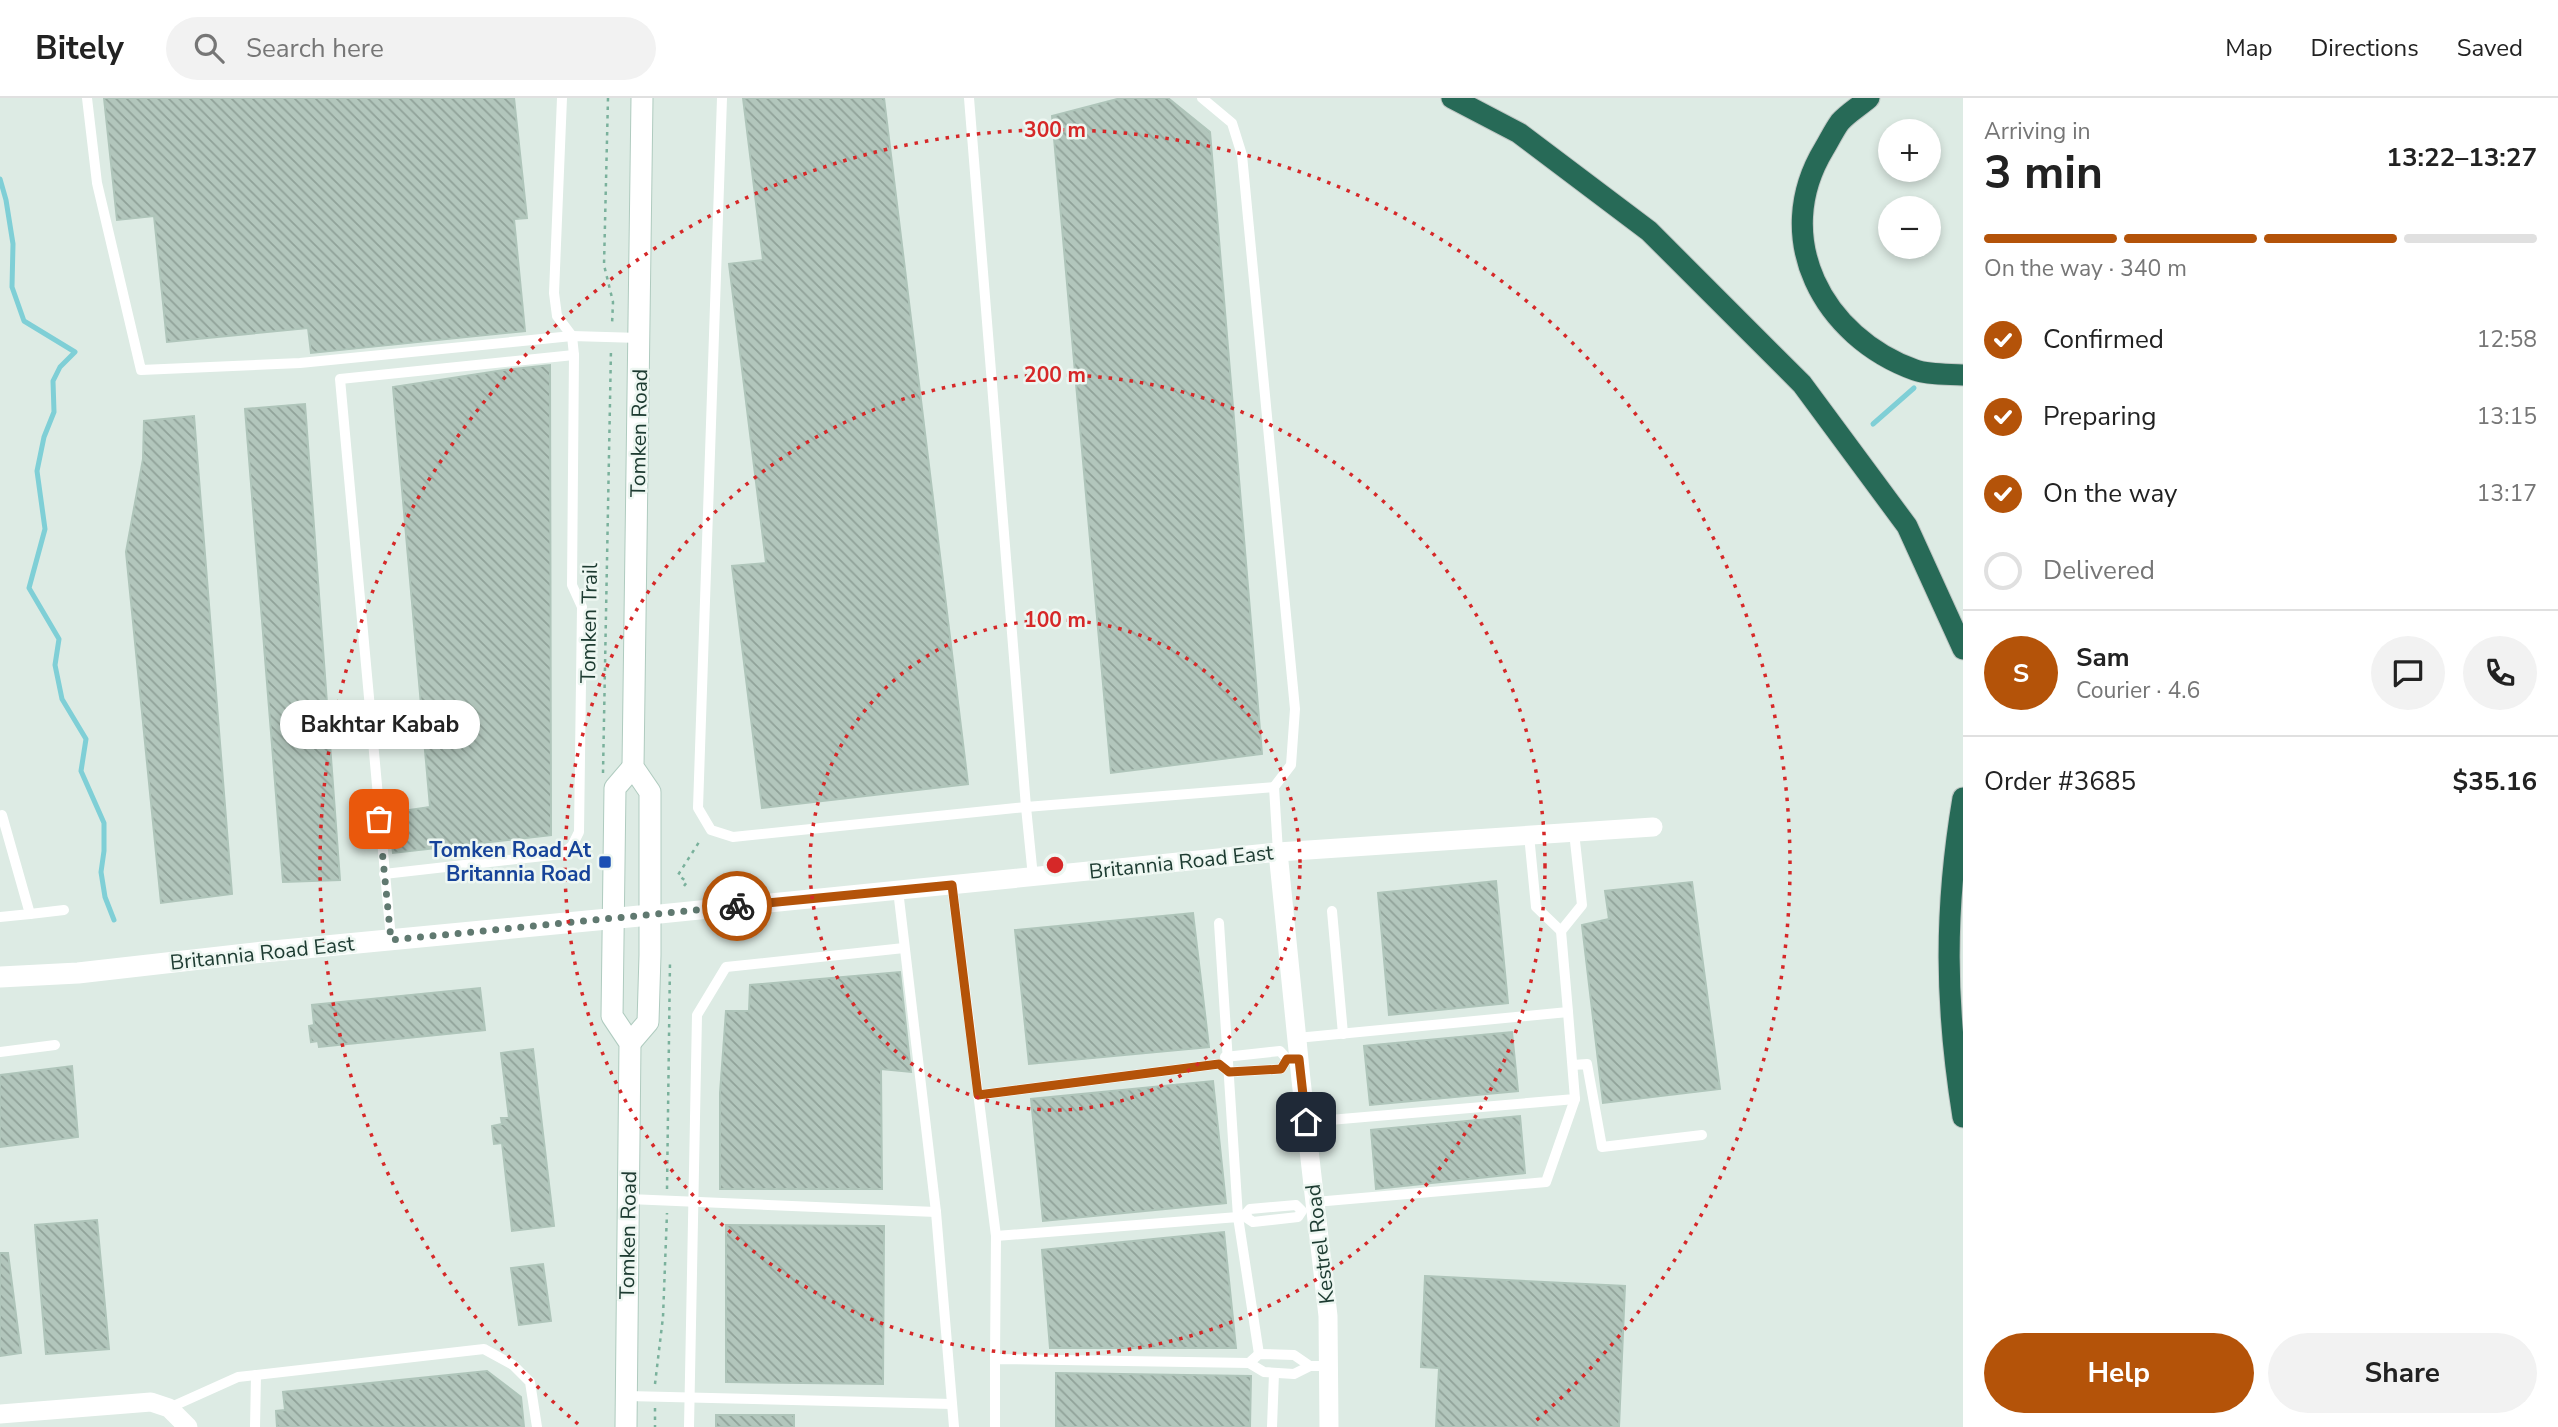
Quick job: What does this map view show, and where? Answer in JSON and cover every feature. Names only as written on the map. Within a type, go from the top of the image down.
[{"type":"highway","points":[[1452,98],[1519,133],[1649,232],[1802,384],[1907,526],[1963,649]]},
{"type":"highway","points":[[1869,98],[1840,122],[1812,169],[1800,221],[1811,275],[1835,316],[1875,352],[1918,371],[1963,375]]},
{"type":"highway","points":[[1963,798],[1949,903],[1947,983],[1963,1117]]},
{"type":"main road","name":"Tomken Road","points":[[633,767],[642,98]]},
{"type":"main road","points":[[633,767],[650,792],[650,915],[648,1022],[630,1043],[612,1016],[613,917],[615,788],[633,767]]},
{"type":"main road","name":"Britannia Road East","points":[[0,977],[78,973],[262,951],[650,915]]},
{"type":"main road","name":"Tomken Road","points":[[626,1427],[630,1043]]},
{"type":"street","name":"Britannia Road East","points":[[650,915],[1279,852],[1653,827]]},
{"type":"street","name":"Kestrel Road","points":[[1279,852],[1297,1038],[1293,1059],[1306,1122],[1311,1207],[1328,1316],[1319,1366],[1329,1427]]},
{"type":"street","points":[[0,1414],[151,1402],[169,1408],[188,1427]]},
{"type":"lane","points":[[88,98],[97,183],[141,370],[300,363],[572,336],[640,338]]},
{"type":"lane","points":[[384,874],[562,854],[572,846],[579,832],[582,607],[572,585],[574,355],[572,336],[557,316],[554,293],[562,98]]},
{"type":"lane","points":[[722,98],[698,808],[712,830],[733,837],[1026,807],[1274,787]]},
{"type":"lane","points":[[970,98],[1033,877]]},
{"type":"lane","points":[[1202,98],[1232,123],[1242,155],[1295,709],[1291,765],[1274,787],[1279,852]]},
{"type":"lane","points":[[391,940],[340,379],[574,355]]},
{"type":"lane","points":[[2,815],[30,914]]},
{"type":"lane","points":[[1561,931],[1582,905],[1574,832]]},
{"type":"lane","points":[[996,1236],[1241,1216],[1253,1222],[1298,1217],[1311,1207],[1546,1182],[1575,1099],[1561,931],[1536,907],[1529,835]]},
{"type":"lane","points":[[952,885],[996,1236],[995,1427]]},
{"type":"lane","points":[[898,890],[936,1212],[954,1427]]},
{"type":"lane","points":[[0,917],[64,910]]},
{"type":"lane","points":[[1332,911],[1343,1034]]},
{"type":"lane","points":[[1219,923],[1241,1216],[1259,1354]]},
{"type":"lane","points":[[689,1427],[697,1015],[726,967],[904,948]]},
{"type":"lane","points":[[1297,1038],[1568,1012]]},
{"type":"lane","points":[[0,1052],[55,1045]]},
{"type":"lane","points":[[978,1095],[1219,1064],[1228,1056],[1280,1051],[1293,1059],[1281,1069],[1229,1072],[1219,1064]]},
{"type":"lane","points":[[1573,1065],[1587,1064],[1602,1147],[1702,1135]]},
{"type":"lane","points":[[1306,1122],[1575,1099]]},
{"type":"lane","points":[[629,1199],[936,1212]]},
{"type":"lane","points":[[169,1408],[238,1377],[484,1349],[513,1365],[530,1382],[537,1427]]},
{"type":"lane","points":[[1250,1363],[1259,1354],[1294,1355],[1319,1366]]},
{"type":"lane","points":[[995,1359],[1250,1363],[1264,1372],[1294,1374],[1319,1366]]},
{"type":"lane","points":[[1272,1427],[1274,1373]]},
{"type":"lane","points":[[255,1427],[256,1375]]},
{"type":"lane","points":[[627,1396],[952,1404]]},
{"type":"path","points":[[608,98],[604,265],[612,302]]},
{"type":"path","name":"Tomken Trail","points":[[603,775],[610,363]]},
{"type":"path","points":[[684,886],[687,882],[678,875],[702,837],[712,830]]},
{"type":"path","points":[[667,955],[671,964],[667,1182]]},
{"type":"path","points":[[655,1374],[663,1317],[667,1223]]},
{"type":"building","points":[[104,98],[514,98],[527,218],[514,219],[525,331],[311,353],[308,328],[167,342],[154,216],[117,220]]},
{"type":"building","points":[[743,98],[884,98],[968,784],[762,808],[732,566],[766,563],[729,264],[763,260]]},
{"type":"building","points":[[1121,98],[1168,98],[1210,132],[1262,754],[1111,773],[1052,116]]},
{"type":"building","points":[[550,365],[551,835],[393,853],[388,813],[430,807],[393,387]]},
{"type":"building","points":[[305,404],[340,880],[283,882],[245,409]]},
{"type":"building","points":[[194,416],[232,894],[161,903],[126,552],[143,459],[144,421]]},
{"type":"building","points":[[1496,881],[1508,1003],[1389,1015],[1378,893]]},
{"type":"building","points":[[1692,882],[1720,1089],[1603,1103],[1582,925],[1609,919],[1605,891]]},
{"type":"building","points":[[1193,913],[1209,1047],[1029,1064],[1015,930]]},
{"type":"building","points":[[900,972],[911,1072],[881,1069],[882,1189],[720,1189],[720,1093],[726,1011],[749,1011],[750,985]]},
{"type":"building","points":[[480,988],[485,1030],[319,1047],[318,1041],[311,1042],[309,1026],[314,1025],[312,1005]]},
{"type":"building","points":[[1512,1032],[1518,1091],[1370,1105],[1364,1046]]},
{"type":"building","points":[[533,1049],[554,1226],[512,1231],[502,1143],[494,1144],[492,1126],[502,1124],[501,1118],[509,1118],[501,1053]]},
{"type":"building","points":[[72,1066],[78,1137],[0,1147],[0,1075]]},
{"type":"building","points":[[1213,1081],[1226,1203],[1043,1221],[1031,1099]]},
{"type":"building","points":[[1520,1116],[1525,1173],[1376,1189],[1371,1130]]},
{"type":"building","points":[[97,1220],[109,1349],[46,1354],[35,1225]]},
{"type":"building","points":[[726,1225],[884,1226],[883,1384],[726,1382]]},
{"type":"building","points":[[1224,1232],[1236,1348],[1050,1348],[1042,1250]]},
{"type":"building","points":[[0,1253],[8,1253],[21,1353],[0,1356]]},
{"type":"building","points":[[543,1264],[551,1321],[519,1325],[511,1268]]},
{"type":"building","points":[[1425,1276],[1625,1286],[1619,1427],[1436,1427],[1439,1368],[1421,1367]]},
{"type":"building","points":[[487,1371],[521,1397],[524,1427],[277,1427],[276,1411],[285,1410],[283,1392]]},
{"type":"building","points":[[1056,1373],[1251,1376],[1250,1427],[1056,1427]]},
{"type":"building","points":[[716,1415],[794,1415],[794,1427],[716,1427]]},
{"type":"waterway","points":[[0,179],[13,244],[12,287],[24,321],[75,352],[60,367],[53,381],[54,412],[44,437],[37,471],[45,529],[29,588],[59,639],[55,665],[62,699],[86,739],[81,771],[104,823],[101,872],[105,897],[114,920]]},
{"type":"waterway","points":[[1873,424],[1914,388]]},
{"type":"way so far","points":[[379,819],[391,940],[737,906]]},
{"type":"place","name":"Bakhtar Kabab","points":[[379,819]]},
{"type":"place","name":"Tomken Road At Britannia Road","points":[[605,862]]},
{"type":"route","points":[[737,906],[952,885],[978,1095],[1219,1064],[1229,1072],[1281,1069],[1287,1059],[1299,1059],[1306,1122]]}]
